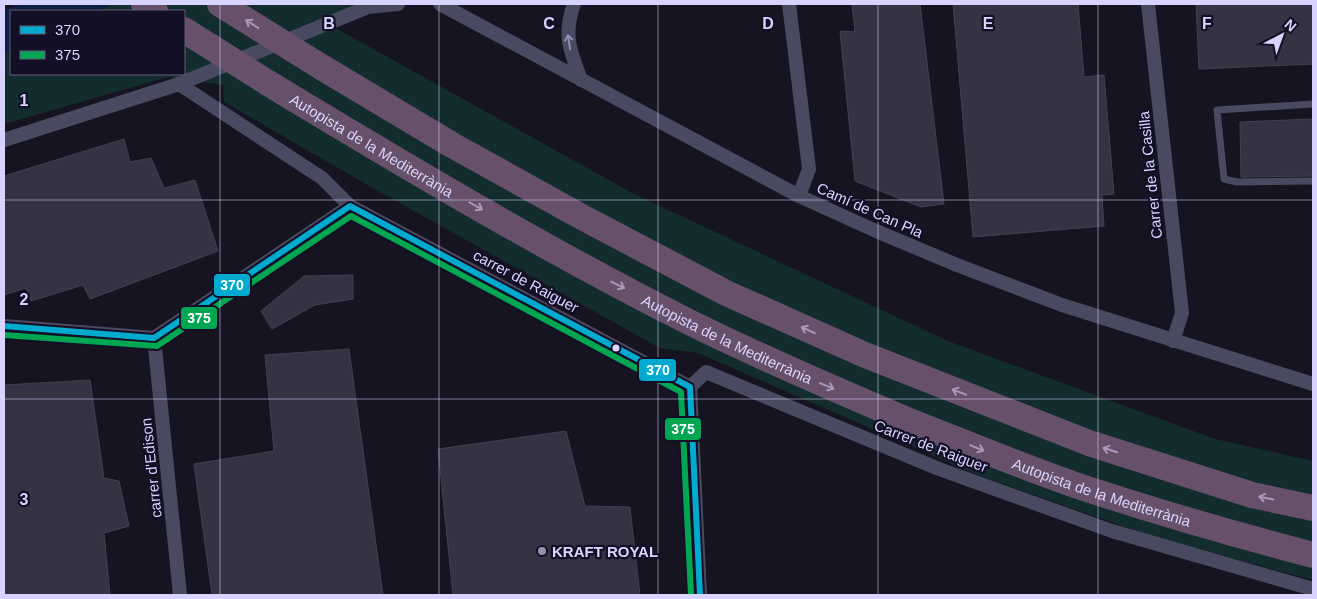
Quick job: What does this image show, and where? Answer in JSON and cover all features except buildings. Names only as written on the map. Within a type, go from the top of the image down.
[{"type":"highway","points":[[220,4],[452,145],[726,293],[856,352],[1089,443],[1252,495],[1313,508]]},
{"type":"highway","name":"Autopista de la Mediterrània","points":[[185,31],[268,83],[495,217],[604,278],[792,371],[984,451],[1074,485],[1226,532],[1313,554]]},
{"type":"street","points":[[4,140],[179,84],[368,7],[398,4]]},
{"type":"street","name":"Camí de Can Pla","points":[[440,4],[799,196],[876,232],[1062,305],[1313,384]]},
{"type":"street","points":[[574,4],[570,17],[568,42],[581,80]]},
{"type":"street","points":[[789,4],[809,169],[799,196]]},
{"type":"street","name":"Carrer de la Casilla","points":[[1148,4],[1182,313],[1173,341]]},
{"type":"street","name":"carrer de Raiguer","points":[[179,84],[322,178],[350,206],[690,387]]},
{"type":"street","points":[[4,326],[154,338],[350,206]]},
{"type":"street","name":"carrer d'Edison","points":[[154,338],[180,595]]},
{"type":"street","name":"Carrer de Raiguer","points":[[690,387],[706,372],[939,469],[1102,527],[1313,589]]},
{"type":"street","points":[[690,387],[700,595]]},
{"type":"lane","points":[[1313,104],[1217,110],[1224,179],[1237,182],[1313,181]]},
{"type":"green space","points":[[112,4],[376,4],[319,19],[634,194],[948,341],[1215,439],[1313,461],[1313,580],[1156,538],[975,474],[698,353],[660,348],[371,187],[224,102],[223,85],[168,77],[4,124],[4,54],[10,51],[10,75],[185,75],[185,10],[100,10]]},
{"type":"water","points":[[20,4],[112,4],[100,10],[10,10],[10,51],[4,54],[4,10]]},
{"type":"transit line","name":"370","points":[[4,326],[154,338],[350,206],[690,387],[700,595]]},
{"type":"transit line","name":"375","points":[[4,335],[157,346],[351,216],[681,392],[691,595]]},
{"type":"place","name":"KRAFT ROYAL","points":[[542,551]]}]
